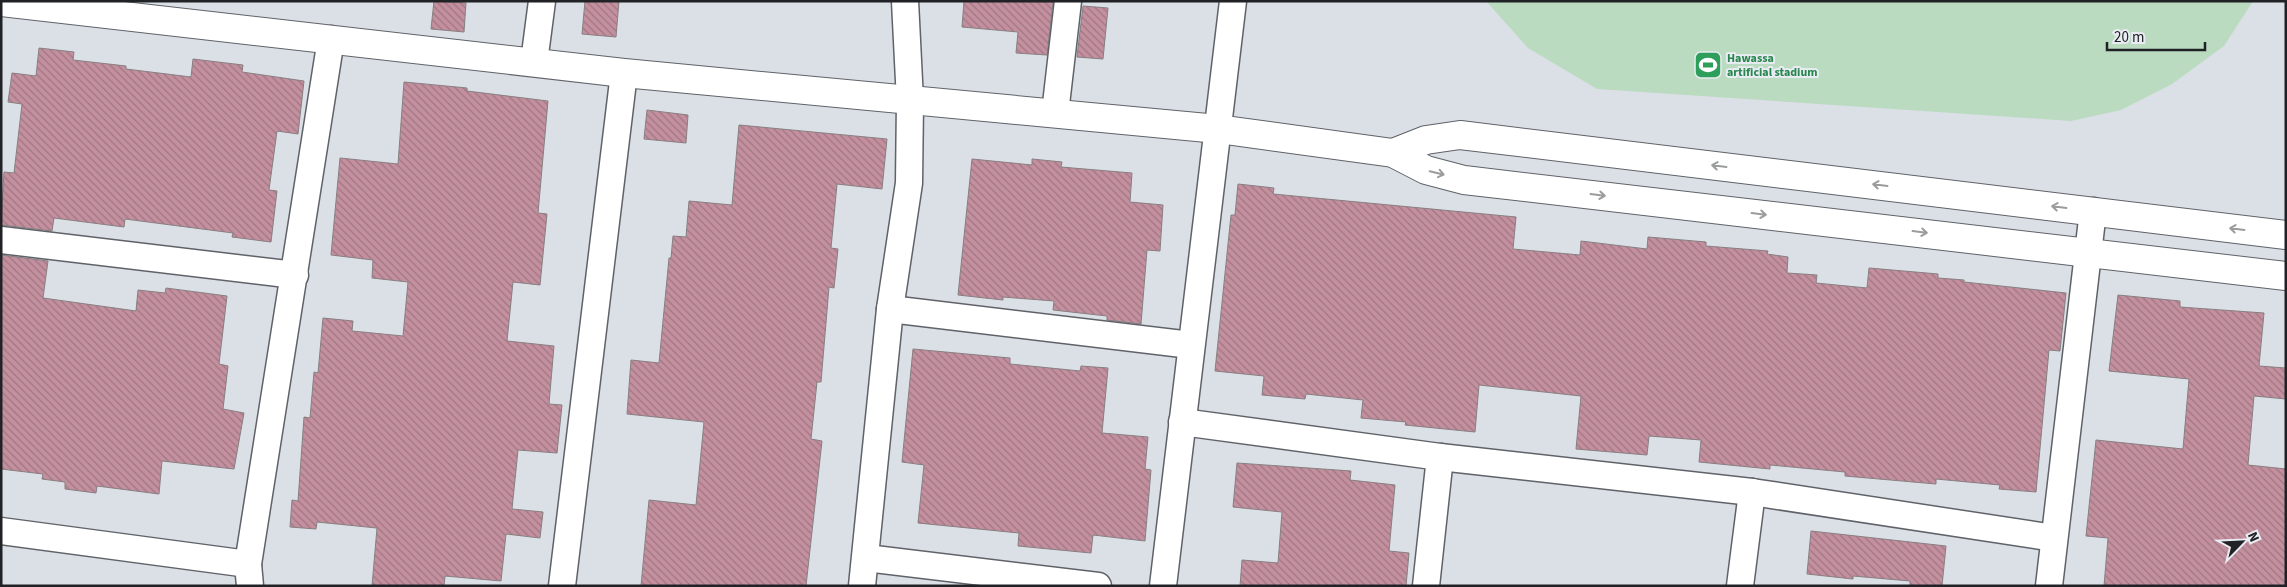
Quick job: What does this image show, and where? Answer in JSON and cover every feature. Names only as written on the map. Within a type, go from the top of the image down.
[{"type":"street","points":[[534,62],[542,1]]},
{"type":"street","points":[[862,586],[890,309],[909,183],[910,101],[905,1]]},
{"type":"street","points":[[1055,113],[1068,1]]},
{"type":"street","points":[[1163,586],[1232,1]]},
{"type":"street","points":[[1,2],[624,73],[1218,129],[1393,153],[1426,170],[1464,180],[2286,276]]},
{"type":"street","points":[[1,531],[249,575],[331,39]]},
{"type":"street","points":[[562,586],[624,73]]},
{"type":"street","points":[[1393,153],[1426,140],[1460,135],[2286,235]]},
{"type":"street","points":[[2049,586],[2093,211]]},
{"type":"street","points":[[1,240],[295,275]]},
{"type":"street","points":[[890,309],[1191,345]]},
{"type":"street","points":[[1182,422],[1440,456],[1752,492],[2054,538]]},
{"type":"street","points":[[1426,586],[1440,456]]},
{"type":"street","points":[[1740,586],[1752,492]]},
{"type":"street","points":[[866,558],[1098,586]]},
{"type":"green space","points":[[1486,1],[2253,1],[2224,46],[2172,84],[2121,110],[2071,121],[1597,89],[1528,48]]},
{"type":"building","points":[[434,1],[466,3],[464,32],[431,29]]},
{"type":"building","points":[[585,1],[619,1],[616,37],[582,34]]},
{"type":"building","points":[[964,1],[1053,2],[1047,55],[1016,53],[1018,32],[962,27]]},
{"type":"building","points":[[1083,6],[1108,8],[1103,59],[1077,57]]},
{"type":"building","points":[[39,48],[74,52],[73,60],[126,66],[126,69],[191,77],[193,59],[243,65],[242,72],[304,81],[298,134],[277,131],[269,190],[277,191],[271,242],[232,237],[233,233],[125,219],[124,227],[54,218],[52,231],[1,225],[4,172],[14,173],[22,104],[8,102],[12,73],[36,76]]},
{"type":"building","points":[[404,82],[467,88],[467,91],[548,101],[538,213],[547,214],[540,285],[513,282],[507,341],[554,346],[549,404],[562,405],[557,453],[518,450],[512,509],[543,512],[540,538],[506,534],[501,581],[445,576],[444,586],[372,586],[377,528],[317,522],[316,529],[290,527],[292,500],[298,501],[304,417],[310,418],[314,372],[318,373],[323,318],[353,321],[352,331],[403,336],[408,282],[372,278],[373,260],[331,255],[340,158],[398,164]]},
{"type":"building","points":[[647,110],[688,115],[686,143],[644,139]]},
{"type":"building","points":[[739,125],[887,139],[882,189],[837,184],[831,248],[838,249],[834,288],[829,287],[821,382],[817,382],[811,439],[822,441],[806,586],[641,586],[649,500],[696,505],[704,422],[627,414],[631,360],[659,363],[669,258],[671,258],[673,236],[686,237],[689,201],[732,205]]},
{"type":"building","points":[[972,159],[1032,165],[1032,159],[1062,162],[1061,167],[1132,173],[1130,202],[1163,205],[1160,251],[1147,250],[1141,324],[1107,320],[1107,316],[1053,310],[1054,301],[1003,297],[1003,300],[958,295]]},
{"type":"building","points":[[1238,184],[1274,188],[1273,194],[1516,217],[1513,249],[1580,255],[1581,241],[1647,249],[1648,237],[1706,242],[1706,246],[1768,251],[1767,254],[1788,257],[1787,273],[1817,275],[1816,283],[1867,288],[1869,268],[1938,274],[1938,278],[1964,280],[1964,282],[2066,293],[2060,351],[2049,350],[2036,492],[1999,489],[2000,485],[1936,479],[1936,484],[1845,476],[1845,472],[1770,465],[1770,469],[1699,462],[1701,440],[1649,436],[1647,455],[1576,449],[1581,396],[1479,385],[1475,432],[1405,425],[1406,422],[1361,418],[1363,400],[1306,394],[1305,399],[1262,395],[1264,376],[1215,371],[1231,215],[1235,215]]},
{"type":"building","points":[[1,255],[48,261],[43,298],[136,311],[138,290],[165,293],[166,288],[227,296],[219,364],[228,366],[223,409],[244,413],[234,469],[162,461],[159,494],[97,486],[96,493],[65,489],[65,482],[42,479],[43,474],[1,469]]},
{"type":"building","points":[[2118,295],[2180,301],[2180,307],[2264,313],[2259,366],[2286,368],[2286,399],[2254,396],[2248,465],[2286,469],[2286,586],[2104,586],[2108,538],[2086,536],[2096,440],[2183,449],[2189,379],[2109,371]]},
{"type":"building","points":[[913,349],[1010,358],[1010,364],[1080,371],[1081,366],[1108,368],[1102,433],[1148,437],[1145,469],[1151,470],[1145,541],[1093,535],[1091,553],[1018,546],[1019,533],[918,523],[924,465],[902,462]]},
{"type":"building","points":[[1237,463],[1351,471],[1350,480],[1395,485],[1389,551],[1409,553],[1406,586],[1240,586],[1242,560],[1278,563],[1282,512],[1233,507]]},
{"type":"building","points":[[1811,531],[1946,546],[1942,586],[1910,586],[1910,581],[1853,576],[1853,579],[1807,574]]},
{"type":"place","name":"Hawassa artificial stadium","points":[[1708,65]]}]
